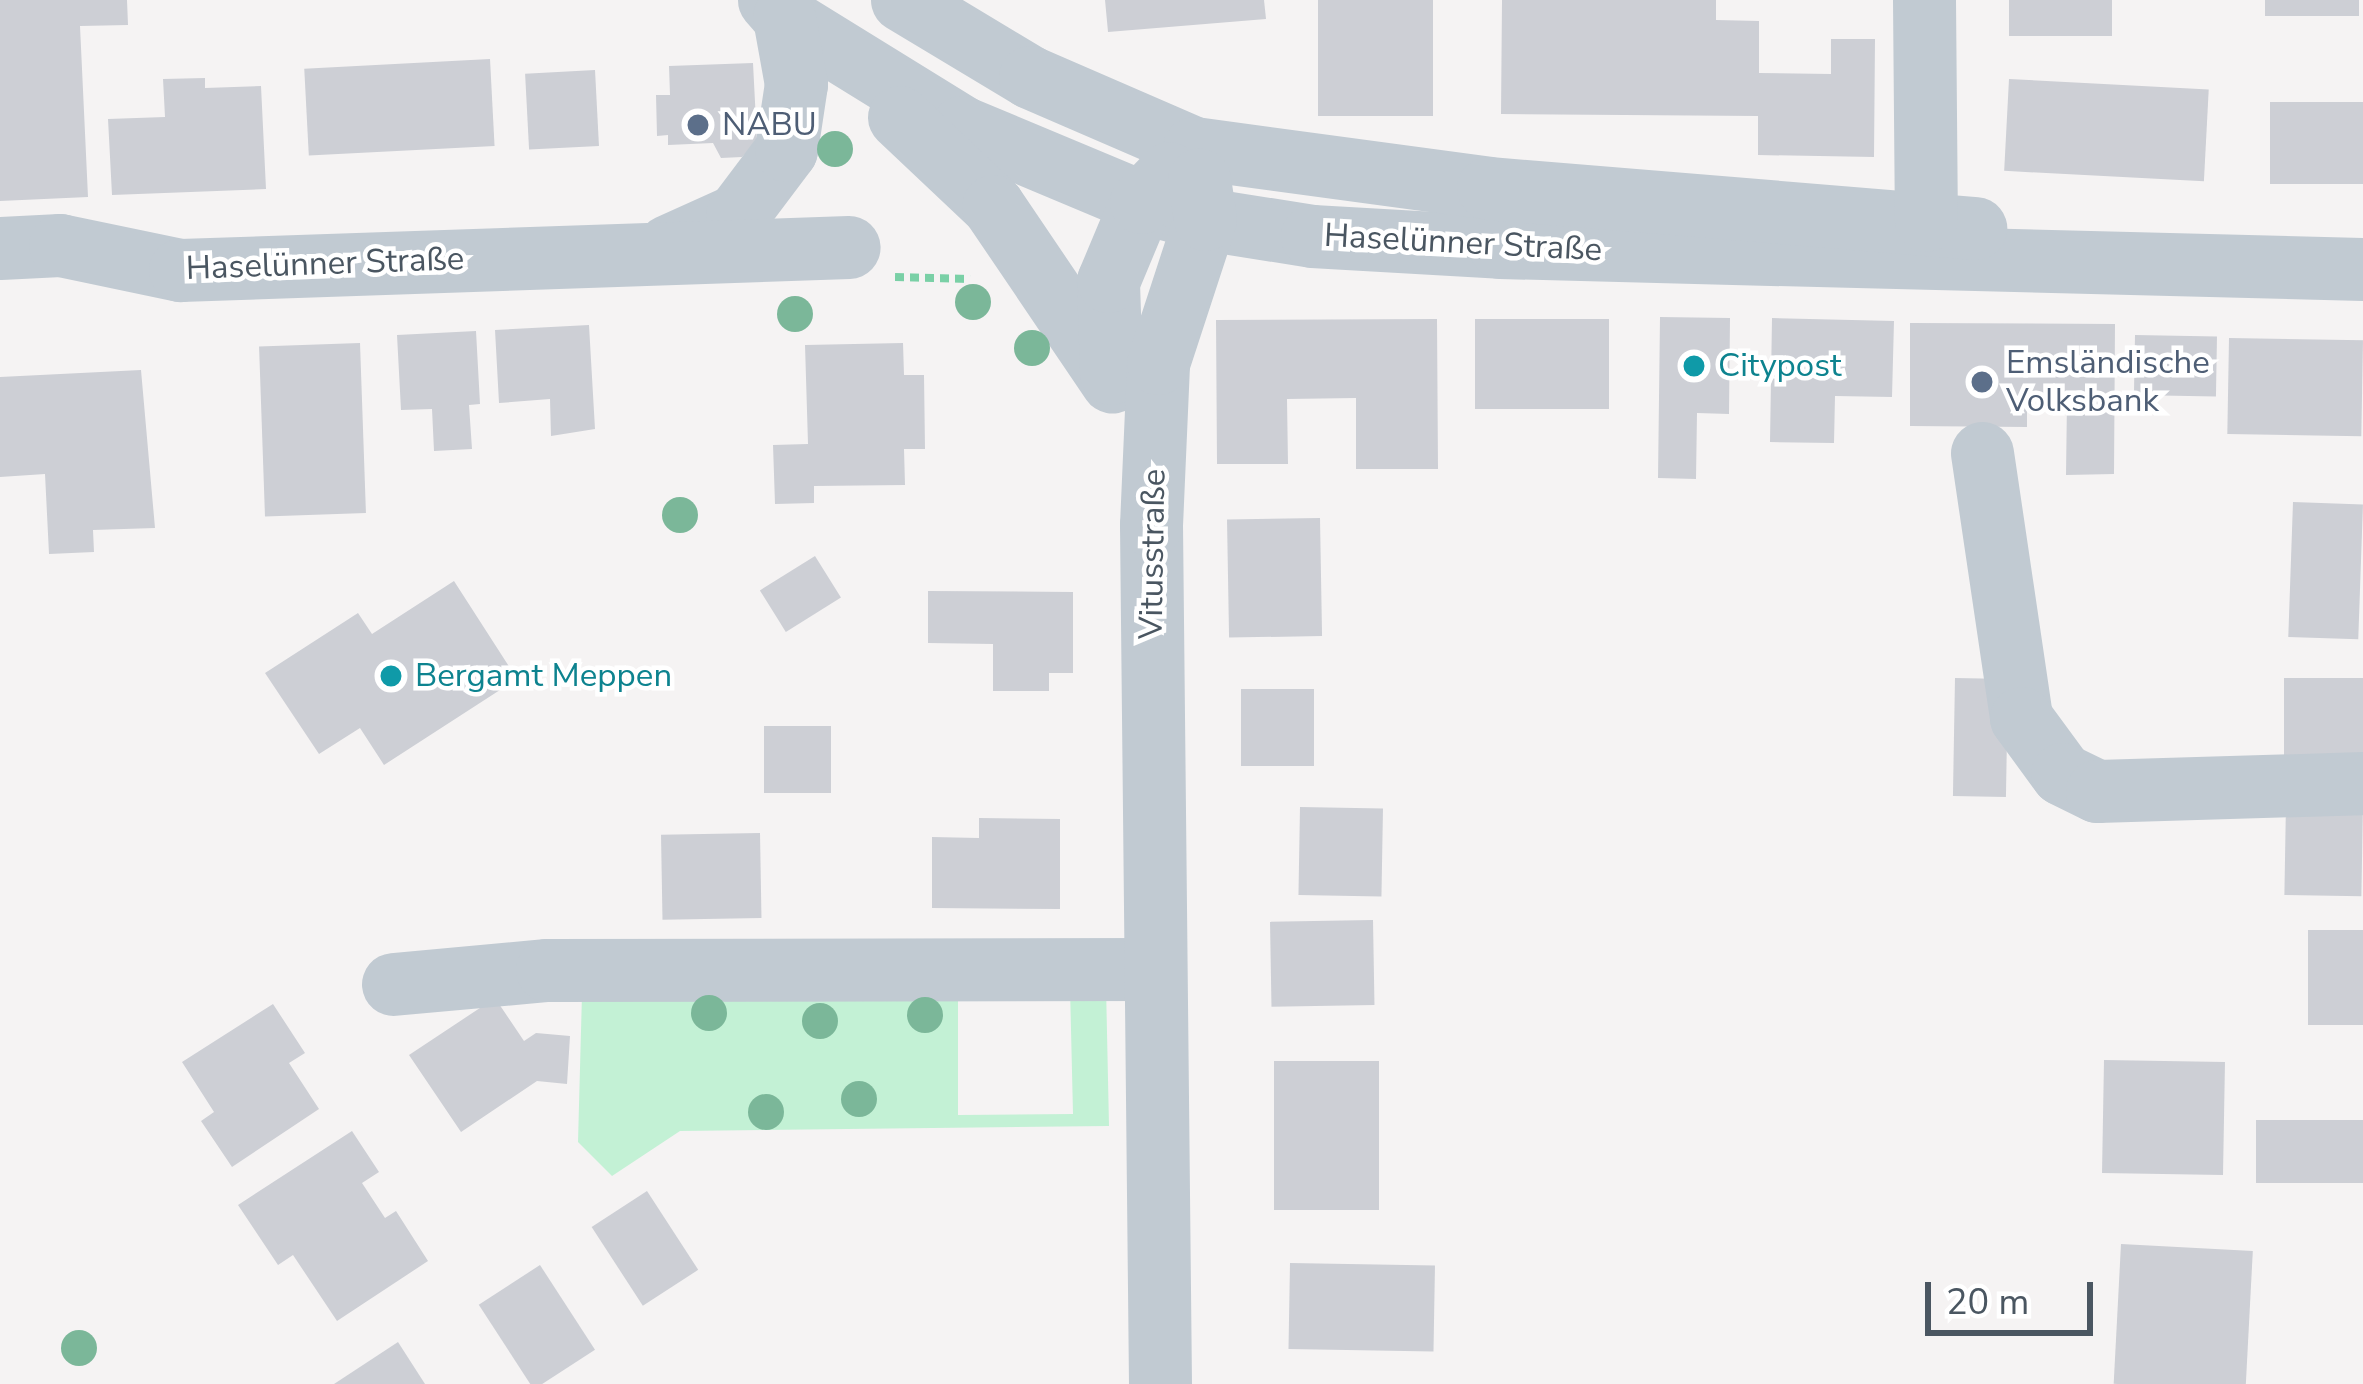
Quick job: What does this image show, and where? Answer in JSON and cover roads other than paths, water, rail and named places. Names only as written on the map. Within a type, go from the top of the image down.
[{"type":"street","name":"Haselünner Straße","points":[[902,0],[1030,77],[1194,148],[1488,188],[1926,220],[2192,262]]},
{"type":"street","points":[[1924,0],[1926,220]]},
{"type":"street","name":"Haselünner Straße","points":[[777,9],[962,128],[1141,202],[1204,219],[1312,236],[1500,247],[1870,262],[2192,262],[2363,269]]},
{"type":"street","name":"Haselünner Straße","points":[[652,254],[737,215],[786,150],[796,84],[777,9]]},
{"type":"street","points":[[777,9],[993,206],[1112,382]]},
{"type":"street","points":[[1151,526],[1112,382],[1103,300],[1141,202],[1194,148]]},
{"type":"street","name":"Vitusstraße","points":[[1160,1384],[1151,526],[1158,363],[1204,219],[1194,148]]},
{"type":"street","name":"Haselünner Straße","points":[[0,248],[60,245],[180,271],[849,247]]},
{"type":"street","points":[[1982,453],[2020,718],[2062,774],[2097,791],[2363,783]]},
{"type":"street","points":[[393,984],[547,970],[1154,969]]},
{"type":"place","name":"NABU","points":[[698,125]]},
{"type":"place","name":"Citypost","points":[[1694,366]]},
{"type":"place","name":"Emsländische Volksbank","points":[[1982,382]]},
{"type":"place","name":"Bergamt Meppen","points":[[391,676]]}]
